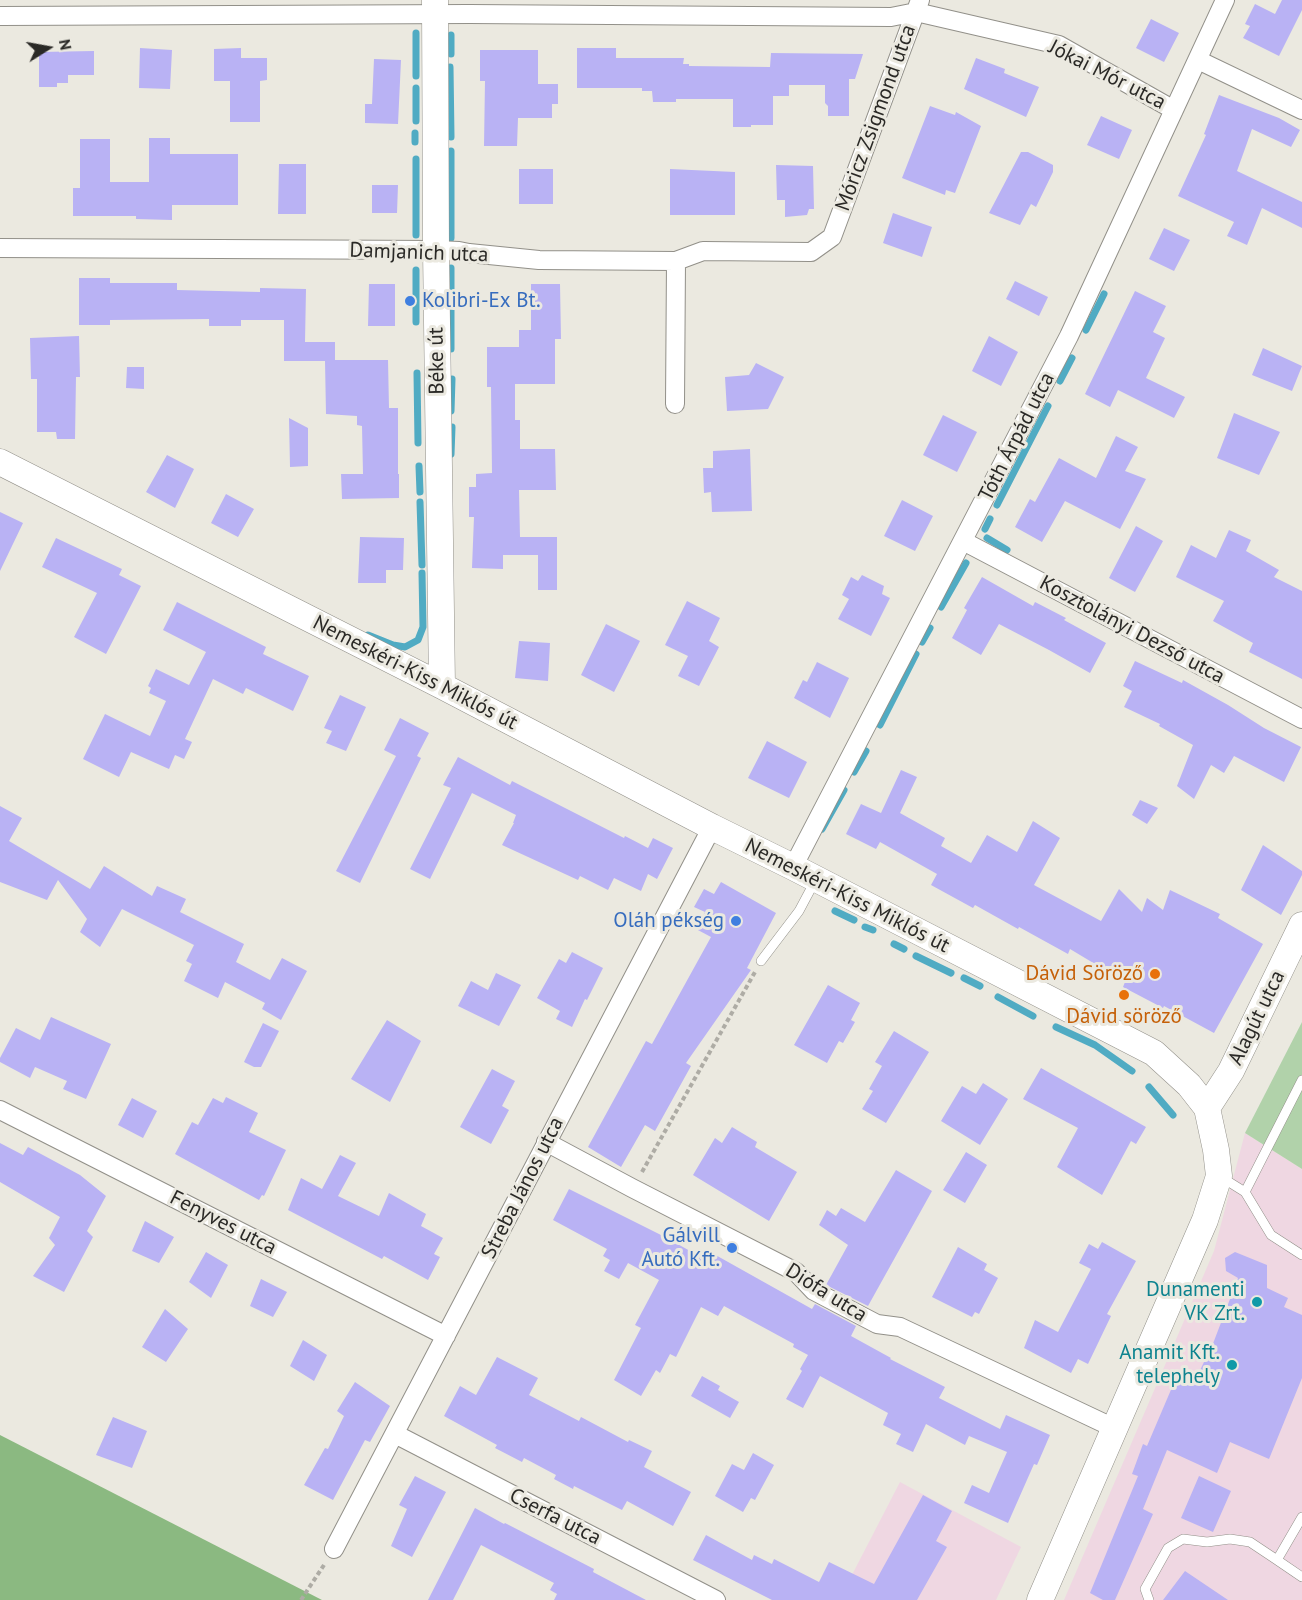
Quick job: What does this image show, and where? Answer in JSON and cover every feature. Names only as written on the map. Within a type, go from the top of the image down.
[{"type":"street","name":"Tóth Árpád utca","points":[[793,867],[1069,336],[1225,0]]},
{"type":"street","name":"Jókai Mór utca","points":[[0,16],[435,7],[891,17],[918,6],[1059,45],[1174,110]]},
{"type":"street","name":"Móricz Zsigmond utca","points":[[832,237],[918,6]]},
{"type":"street","name":"Béke út","points":[[435,7],[442,686]]},
{"type":"street","points":[[1198,60],[1302,110]]},
{"type":"street","name":"Damjanich utca","points":[[0,248],[436,250],[539,260],[676,261],[703,251],[811,252],[832,237]]},
{"type":"street","points":[[675,404],[676,261]]},
{"type":"street","name":"Nemeskéri-Kiss Miklós út","points":[[0,462],[442,686],[1154,1053],[1189,1085],[1207,1108],[1219,1176],[1205,1220],[1040,1600]]},
{"type":"street","name":"Kosztolányi Dezső utca","points":[[963,541],[1302,719]]},
{"type":"street","name":"Streba János utca","points":[[334,1549],[712,827]]},
{"type":"street","name":"Alagút utca","points":[[1207,1108],[1231,1071],[1302,925]]},
{"type":"street","name":"Fenyves utca","points":[[0,1110],[446,1336]]},
{"type":"street","name":"Diófa utca","points":[[546,1142],[796,1272],[814,1291],[877,1324],[900,1327],[1114,1428]]},
{"type":"street","name":"Cserfa utca","points":[[395,1434],[716,1600]]},
{"type":"lane","points":[[761,961],[799,910],[816,879]]},
{"type":"lane","points":[[1245,1192],[1302,1080]]},
{"type":"lane","points":[[1219,1176],[1245,1192],[1271,1235],[1302,1255]]},
{"type":"lane","points":[[1277,1560],[1302,1517]]},
{"type":"lane","points":[[1149,1600],[1145,1589],[1168,1548],[1183,1539],[1207,1542],[1230,1539],[1250,1542],[1302,1577]]},
{"type":"path","points":[[632,1188],[761,961]]},
{"type":"path","points":[[301,1600],[334,1549]]},
{"type":"shaded area","points":[[1245,1133],[1302,1169],[1302,1600],[1064,1600],[1214,1251]]},
{"type":"shaded area","points":[[900,1482],[1021,1547],[996,1600],[839,1600]]},
{"type":"green space","points":[[1302,1022],[1302,1169],[1245,1133]]},
{"type":"green space","points":[[0,1435],[322,1600],[0,1600]]},
{"type":"building","points":[[1282,0],[1302,0],[1302,10],[1279,56],[1243,38],[1250,26],[1245,24],[1255,4],[1275,14]]},
{"type":"building","points":[[1151,19],[1179,33],[1164,62],[1136,48]]},
{"type":"building","points":[[140,48],[172,50],[170,89],[139,88]]},
{"type":"building","points":[[241,48],[241,58],[267,58],[267,80],[260,81],[260,122],[230,122],[230,81],[214,81],[214,49]]},
{"type":"building","points":[[577,48],[616,48],[616,58],[684,58],[683,64],[689,64],[689,66],[770,67],[771,53],[863,54],[855,79],[849,79],[849,116],[828,116],[825,85],[789,85],[789,96],[773,96],[773,125],[733,127],[733,99],[676,99],[676,102],[653,102],[652,91],[642,91],[642,88],[577,88]]},
{"type":"building","points":[[480,50],[538,50],[538,84],[558,84],[558,104],[552,104],[552,118],[518,118],[517,146],[484,146],[485,81],[480,81]]},
{"type":"building","points":[[94,51],[94,75],[68,75],[68,83],[57,83],[57,87],[39,87],[39,52]]},
{"type":"building","points":[[976,58],[1005,69],[1004,73],[1039,87],[1026,117],[964,89]]},
{"type":"building","points":[[374,59],[401,60],[398,124],[365,123],[365,104],[372,104]]},
{"type":"building","points":[[1219,95],[1279,118],[1300,130],[1291,147],[1252,129],[1237,171],[1302,202],[1302,228],[1262,208],[1247,245],[1227,236],[1234,222],[1178,196],[1206,135],[1204,134]]},
{"type":"building","points":[[930,106],[955,115],[956,112],[981,126],[955,193],[946,190],[945,195],[902,178]]},
{"type":"building","points":[[1101,116],[1132,130],[1119,159],[1087,145]]},
{"type":"building","points":[[149,138],[170,138],[170,154],[238,154],[238,205],[172,205],[172,220],[136,219],[136,216],[73,216],[73,188],[80,188],[80,139],[110,139],[110,182],[149,182]]},
{"type":"building","points":[[1021,152],[1028,152],[1053,165],[1053,172],[1036,207],[1031,204],[1020,225],[989,213]]},
{"type":"building","points":[[279,164],[306,164],[306,214],[278,214]]},
{"type":"building","points":[[776,165],[813,166],[814,209],[809,209],[807,215],[785,217],[785,200],[777,200]]},
{"type":"building","points":[[519,169],[553,169],[553,204],[519,204]]},
{"type":"building","points":[[670,169],[735,172],[735,215],[670,215]]},
{"type":"building","points":[[372,185],[398,185],[397,213],[372,213]]},
{"type":"building","points":[[893,213],[932,227],[922,257],[883,243]]},
{"type":"building","points":[[1164,228],[1190,240],[1174,271],[1149,259]]},
{"type":"building","points":[[79,278],[110,278],[110,283],[177,283],[177,290],[260,292],[260,288],[306,289],[305,342],[335,342],[335,360],[388,360],[389,408],[398,408],[399,498],[342,499],[341,474],[363,474],[362,426],[357,425],[357,416],[326,414],[325,361],[284,361],[284,320],[241,320],[241,326],[209,326],[209,319],[110,320],[110,325],[79,325]]},
{"type":"building","points":[[1015,281],[1048,297],[1039,316],[1006,299]]},
{"type":"building","points":[[369,284],[395,284],[395,326],[368,326]]},
{"type":"building","points":[[531,284],[560,284],[561,339],[555,339],[555,384],[515,384],[515,420],[520,420],[520,449],[555,449],[556,490],[519,490],[520,537],[557,537],[557,590],[538,590],[538,555],[503,555],[503,569],[472,568],[474,517],[469,517],[469,487],[476,487],[476,474],[492,473],[491,387],[487,387],[487,347],[519,347],[519,330],[531,330]]},
{"type":"building","points":[[1135,291],[1166,306],[1153,332],[1165,338],[1146,378],[1185,397],[1174,418],[1118,390],[1110,407],[1085,394]]},
{"type":"building","points":[[79,336],[80,377],[76,377],[75,439],[57,439],[56,432],[37,432],[37,379],[31,379],[30,338]]},
{"type":"building","points":[[989,336],[1018,352],[1001,386],[972,371]]},
{"type":"building","points":[[1263,348],[1302,366],[1292,391],[1252,375]]},
{"type":"building","points":[[756,363],[784,377],[768,409],[727,411],[725,377],[749,375]]},
{"type":"building","points":[[127,367],[144,367],[144,389],[126,388]]},
{"type":"building","points":[[1234,413],[1280,432],[1259,475],[1217,458]]},
{"type":"building","points":[[943,415],[977,432],[957,472],[923,455]]},
{"type":"building","points":[[289,418],[308,428],[308,466],[290,467]]},
{"type":"building","points":[[1116,436],[1138,447],[1125,471],[1146,479],[1120,529],[1065,501],[1042,542],[1015,527],[1030,499],[1035,502],[1059,458],[1096,478]]},
{"type":"building","points":[[750,449],[752,511],[712,512],[711,492],[704,493],[703,468],[713,468],[713,451]]},
{"type":"building","points":[[167,455],[194,469],[175,508],[146,492]]},
{"type":"building","points":[[226,494],[254,509],[238,537],[211,523]]},
{"type":"building","points":[[902,500],[933,516],[915,551],[884,536]]},
{"type":"building","points":[[0,512],[23,523],[0,571]]},
{"type":"building","points":[[1136,526],[1163,541],[1135,592],[1109,578]]},
{"type":"building","points":[[1229,530],[1251,540],[1246,551],[1279,570],[1274,577],[1302,591],[1302,679],[1249,652],[1253,643],[1213,621],[1224,601],[1176,577],[1191,545],[1216,558]]},
{"type":"building","points":[[360,537],[404,538],[403,570],[386,570],[386,583],[358,583]]},
{"type":"building","points":[[56,538],[122,569],[119,575],[141,586],[106,654],[74,637],[97,593],[42,567]]},
{"type":"building","points":[[862,575],[884,586],[882,594],[890,598],[871,636],[838,619],[849,599],[842,595],[851,577],[858,581]]},
{"type":"building","points":[[982,577],[1033,606],[1035,602],[1066,618],[1064,620],[1106,643],[1090,673],[999,624],[981,655],[952,638],[967,610],[964,608]]},
{"type":"building","points":[[687,601],[720,618],[709,641],[719,647],[699,686],[678,676],[688,656],[665,645]]},
{"type":"building","points":[[177,602],[266,647],[263,654],[309,676],[293,711],[246,688],[243,694],[213,679],[185,739],[192,742],[184,759],[175,755],[169,769],[131,752],[119,777],[83,759],[105,714],[150,736],[166,701],[149,693],[151,688],[148,686],[156,669],[189,685],[206,652],[163,630]]},
{"type":"building","points":[[606,624],[640,641],[614,692],[581,675]]},
{"type":"building","points":[[519,641],[550,643],[548,681],[515,678]]},
{"type":"building","points":[[1135,661],[1182,683],[1183,680],[1301,747],[1284,782],[1234,756],[1224,773],[1211,765],[1194,799],[1177,786],[1193,745],[1159,726],[1160,724],[1124,707],[1132,691],[1123,686]]},
{"type":"building","points":[[817,662],[849,678],[830,718],[794,698],[803,680],[807,682]]},
{"type":"building","points":[[340,695],[366,707],[346,751],[326,743],[332,731],[324,728]]},
{"type":"building","points":[[400,718],[429,733],[417,756],[421,758],[360,883],[336,871],[396,756],[384,750]]},
{"type":"building","points":[[767,741],[807,762],[789,798],[748,778]]},
{"type":"building","points":[[458,757],[510,785],[512,781],[624,838],[625,836],[648,848],[653,838],[673,848],[657,879],[648,874],[641,891],[614,878],[608,890],[580,876],[578,880],[502,845],[516,815],[472,793],[430,879],[410,869],[451,788],[443,785]]},
{"type":"building","points":[[901,770],[917,777],[900,813],[945,838],[941,846],[971,863],[987,835],[1017,852],[1033,821],[1060,838],[1034,885],[1101,921],[1119,889],[1142,912],[1147,898],[1163,910],[1170,890],[1220,914],[1218,918],[1263,944],[1214,1033],[1123,987],[1125,982],[1070,949],[1068,954],[1019,927],[1018,929],[975,905],[973,908],[931,885],[937,874],[880,842],[876,849],[846,834],[861,804],[881,813]]},
{"type":"building","points":[[1140,800],[1158,808],[1147,824],[1132,815]]},
{"type":"building","points":[[0,806],[22,818],[9,841],[90,889],[104,866],[152,896],[157,886],[186,899],[180,912],[244,944],[236,962],[270,980],[282,958],[307,971],[281,1020],[262,1009],[265,1003],[225,982],[218,998],[184,981],[192,964],[186,961],[194,945],[122,909],[100,947],[80,932],[87,919],[58,880],[47,900],[0,882]]},
{"type":"building","points":[[1263,845],[1302,871],[1281,915],[1241,890]]},
{"type":"building","points":[[721,882],[776,913],[747,968],[751,970],[686,1063],[691,1066],[655,1131],[645,1125],[621,1167],[588,1147],[646,1041],[652,1044],[711,937],[696,929],[705,912],[694,907],[704,889],[714,894]]},
{"type":"building","points":[[572,952],[603,968],[572,1027],[556,1019],[560,1011],[537,998],[559,959],[566,963]]},
{"type":"building","points":[[496,973],[521,985],[499,1026],[458,1006],[471,981],[488,990]]},
{"type":"building","points":[[828,985],[860,1003],[851,1020],[855,1022],[843,1043],[839,1041],[827,1063],[794,1045]]},
{"type":"building","points":[[51,1017],[111,1044],[86,1099],[63,1089],[67,1081],[35,1067],[30,1078],[0,1062],[16,1028],[40,1040]]},
{"type":"building","points":[[387,1020],[421,1041],[390,1102],[351,1079]]},
{"type":"building","points":[[263,1023],[279,1031],[261,1067],[254,1067],[244,1062]]},
{"type":"building","points":[[894,1031],[929,1052],[886,1123],[862,1109],[873,1091],[869,1089],[882,1066],[875,1062]]},
{"type":"building","points":[[1041,1068],[1146,1127],[1136,1144],[1131,1141],[1102,1195],[1057,1167],[1078,1128],[1023,1099]]},
{"type":"building","points":[[492,1069],[515,1081],[502,1106],[509,1110],[491,1144],[460,1127]]},
{"type":"building","points":[[983,1083],[1008,1099],[980,1145],[941,1121],[962,1086],[976,1094]]},
{"type":"building","points":[[226,1097],[258,1113],[249,1132],[286,1150],[264,1196],[262,1195],[259,1200],[175,1154],[192,1122],[198,1125],[213,1098],[223,1103]]},
{"type":"building","points":[[132,1098],[157,1111],[143,1138],[118,1125]]},
{"type":"building","points":[[732,1127],[757,1142],[755,1147],[797,1172],[769,1221],[693,1175],[715,1138],[722,1143]]},
{"type":"building","points":[[0,1143],[23,1155],[28,1147],[80,1175],[106,1196],[87,1231],[93,1237],[64,1292],[33,1276],[55,1245],[49,1238],[60,1217],[0,1182]]},
{"type":"building","points":[[966,1152],[987,1165],[965,1203],[943,1190]]},
{"type":"building","points":[[340,1155],[356,1163],[338,1196],[379,1216],[389,1193],[426,1214],[421,1226],[443,1238],[434,1254],[440,1257],[428,1280],[288,1210],[301,1178],[322,1189]]},
{"type":"building","points":[[896,1170],[932,1191],[868,1306],[826,1285],[848,1245],[819,1225],[827,1210],[836,1216],[841,1208],[865,1222]]},
{"type":"building","points":[[569,1189],[708,1261],[712,1253],[812,1309],[815,1304],[856,1326],[851,1336],[945,1387],[939,1398],[1000,1429],[1006,1415],[1050,1435],[1037,1465],[1034,1464],[1008,1523],[964,1503],[972,1485],[989,1493],[1007,1452],[969,1436],[965,1445],[926,1424],[913,1452],[896,1444],[901,1434],[883,1425],[888,1413],[820,1376],[803,1408],[786,1399],[808,1355],[793,1347],[794,1344],[724,1306],[718,1316],[701,1307],[676,1357],[670,1354],[660,1373],[656,1370],[641,1396],[614,1380],[641,1328],[635,1325],[659,1280],[628,1263],[619,1279],[604,1271],[610,1260],[603,1256],[607,1249],[553,1220]]},
{"type":"building","points":[[145,1221],[174,1237],[159,1263],[132,1251]]},
{"type":"building","points":[[1102,1242],[1136,1261],[1107,1314],[1111,1316],[1088,1364],[1078,1359],[1071,1373],[1024,1348],[1035,1320],[1058,1332],[1091,1269],[1079,1263],[1089,1244],[1098,1249]]},
{"type":"building","points":[[958,1247],[987,1264],[984,1270],[998,1278],[979,1314],[975,1312],[972,1317],[932,1297]]},
{"type":"building","points":[[206,1252],[228,1265],[211,1298],[189,1282]]},
{"type":"building","points":[[1235,1252],[1267,1265],[1267,1288],[1288,1298],[1284,1307],[1302,1315],[1302,1378],[1269,1459],[1230,1442],[1217,1473],[1167,1450],[1143,1509],[1153,1514],[1115,1600],[1103,1600],[1090,1593],[1138,1476],[1132,1474],[1143,1444],[1147,1446],[1176,1378],[1193,1385],[1214,1341],[1238,1278],[1226,1271],[1225,1258]]},
{"type":"building","points":[[261,1279],[287,1292],[273,1317],[250,1306]]},
{"type":"building","points":[[165,1309],[188,1329],[166,1362],[142,1347]]},
{"type":"building","points":[[303,1340],[327,1355],[314,1381],[290,1366]]},
{"type":"building","points":[[497,1357],[538,1378],[529,1395],[579,1421],[581,1417],[628,1442],[629,1440],[652,1451],[644,1467],[691,1492],[673,1526],[627,1501],[622,1510],[574,1486],[573,1489],[554,1479],[556,1475],[524,1458],[522,1462],[495,1448],[497,1445],[444,1416],[460,1386],[476,1395]]},
{"type":"building","points":[[702,1376],[720,1386],[718,1390],[739,1402],[730,1418],[691,1396]]},
{"type":"building","points":[[355,1382],[390,1406],[370,1442],[365,1440],[333,1500],[304,1485],[325,1448],[328,1449],[344,1416],[337,1411]]},
{"type":"building","points":[[113,1417],[147,1431],[132,1468],[96,1455]]},
{"type":"building","points":[[753,1453],[774,1465],[755,1500],[751,1498],[743,1512],[715,1496],[732,1464],[744,1470]]},
{"type":"building","points":[[415,1476],[446,1492],[412,1557],[391,1546],[407,1509],[399,1505]]},
{"type":"building","points":[[1199,1476],[1231,1491],[1213,1532],[1181,1518]]},
{"type":"building","points":[[923,1495],[952,1511],[936,1541],[947,1547],[917,1600],[772,1600],[693,1560],[706,1535],[752,1560],[754,1555],[772,1564],[774,1559],[819,1582],[829,1562],[874,1584]]},
{"type":"building","points":[[475,1508],[594,1569],[593,1572],[646,1600],[554,1600],[557,1594],[550,1590],[554,1583],[481,1545],[453,1600],[428,1600]]},
{"type":"building","points":[[1185,1571],[1228,1600],[1163,1600]]},
{"type":"waterway","points":[[416,33],[416,76]]},
{"type":"waterway","points":[[451,35],[451,54]]},
{"type":"waterway","points":[[450,67],[451,137]]},
{"type":"waterway","points":[[416,88],[416,121]]},
{"type":"waterway","points":[[415,133],[415,142]]},
{"type":"waterway","points":[[451,151],[451,238]]},
{"type":"waterway","points":[[416,159],[416,235]]},
{"type":"waterway","points":[[451,268],[451,349]]},
{"type":"waterway","points":[[416,270],[416,322]]},
{"type":"waterway","points":[[1086,330],[1104,294]]},
{"type":"waterway","points":[[1060,381],[1072,358]]},
{"type":"waterway","points":[[417,373],[418,443]]},
{"type":"waterway","points":[[451,411],[452,379]]},
{"type":"waterway","points":[[997,505],[1048,406]]},
{"type":"waterway","points":[[451,454],[452,427]]},
{"type":"waterway","points":[[419,466],[420,492]]},
{"type":"waterway","points":[[420,502],[422,565]]},
{"type":"waterway","points":[[985,529],[990,519]]},
{"type":"waterway","points":[[987,538],[1007,550]]},
{"type":"waterway","points":[[941,607],[966,563]]},
{"type":"waterway","points":[[368,635],[405,647],[418,640],[423,627],[422,573]]},
{"type":"waterway","points":[[922,642],[930,628]]},
{"type":"waterway","points":[[880,725],[916,654]]},
{"type":"waterway","points":[[854,772],[866,751]]},
{"type":"waterway","points":[[822,829],[844,790]]},
{"type":"waterway","points":[[835,911],[854,920]]},
{"type":"waterway","points":[[865,927],[873,930]]},
{"type":"waterway","points":[[894,944],[904,949]]},
{"type":"waterway","points":[[916,956],[951,973]]},
{"type":"waterway","points":[[964,978],[980,986]]},
{"type":"waterway","points":[[998,997],[1033,1016]]},
{"type":"waterway","points":[[1056,1027],[1095,1045],[1132,1071]]},
{"type":"waterway","points":[[1149,1087],[1173,1115]]},
{"type":"place","name":"Kolibri-Ex Bt.","points":[[410,301]]},
{"type":"place","name":"Oláh pékség","points":[[736,921]]},
{"type":"place","name":"Dávid Söröző","points":[[1155,974]]},
{"type":"place","name":"Dávid söröző","points":[[1124,995]]},
{"type":"place","name":"Gálvill Autó Kft.","points":[[732,1248]]},
{"type":"place","name":"Dunamenti VK Zrt.","points":[[1257,1302]]},
{"type":"place","name":"Anamit Kft. telephely","points":[[1232,1365]]}]
